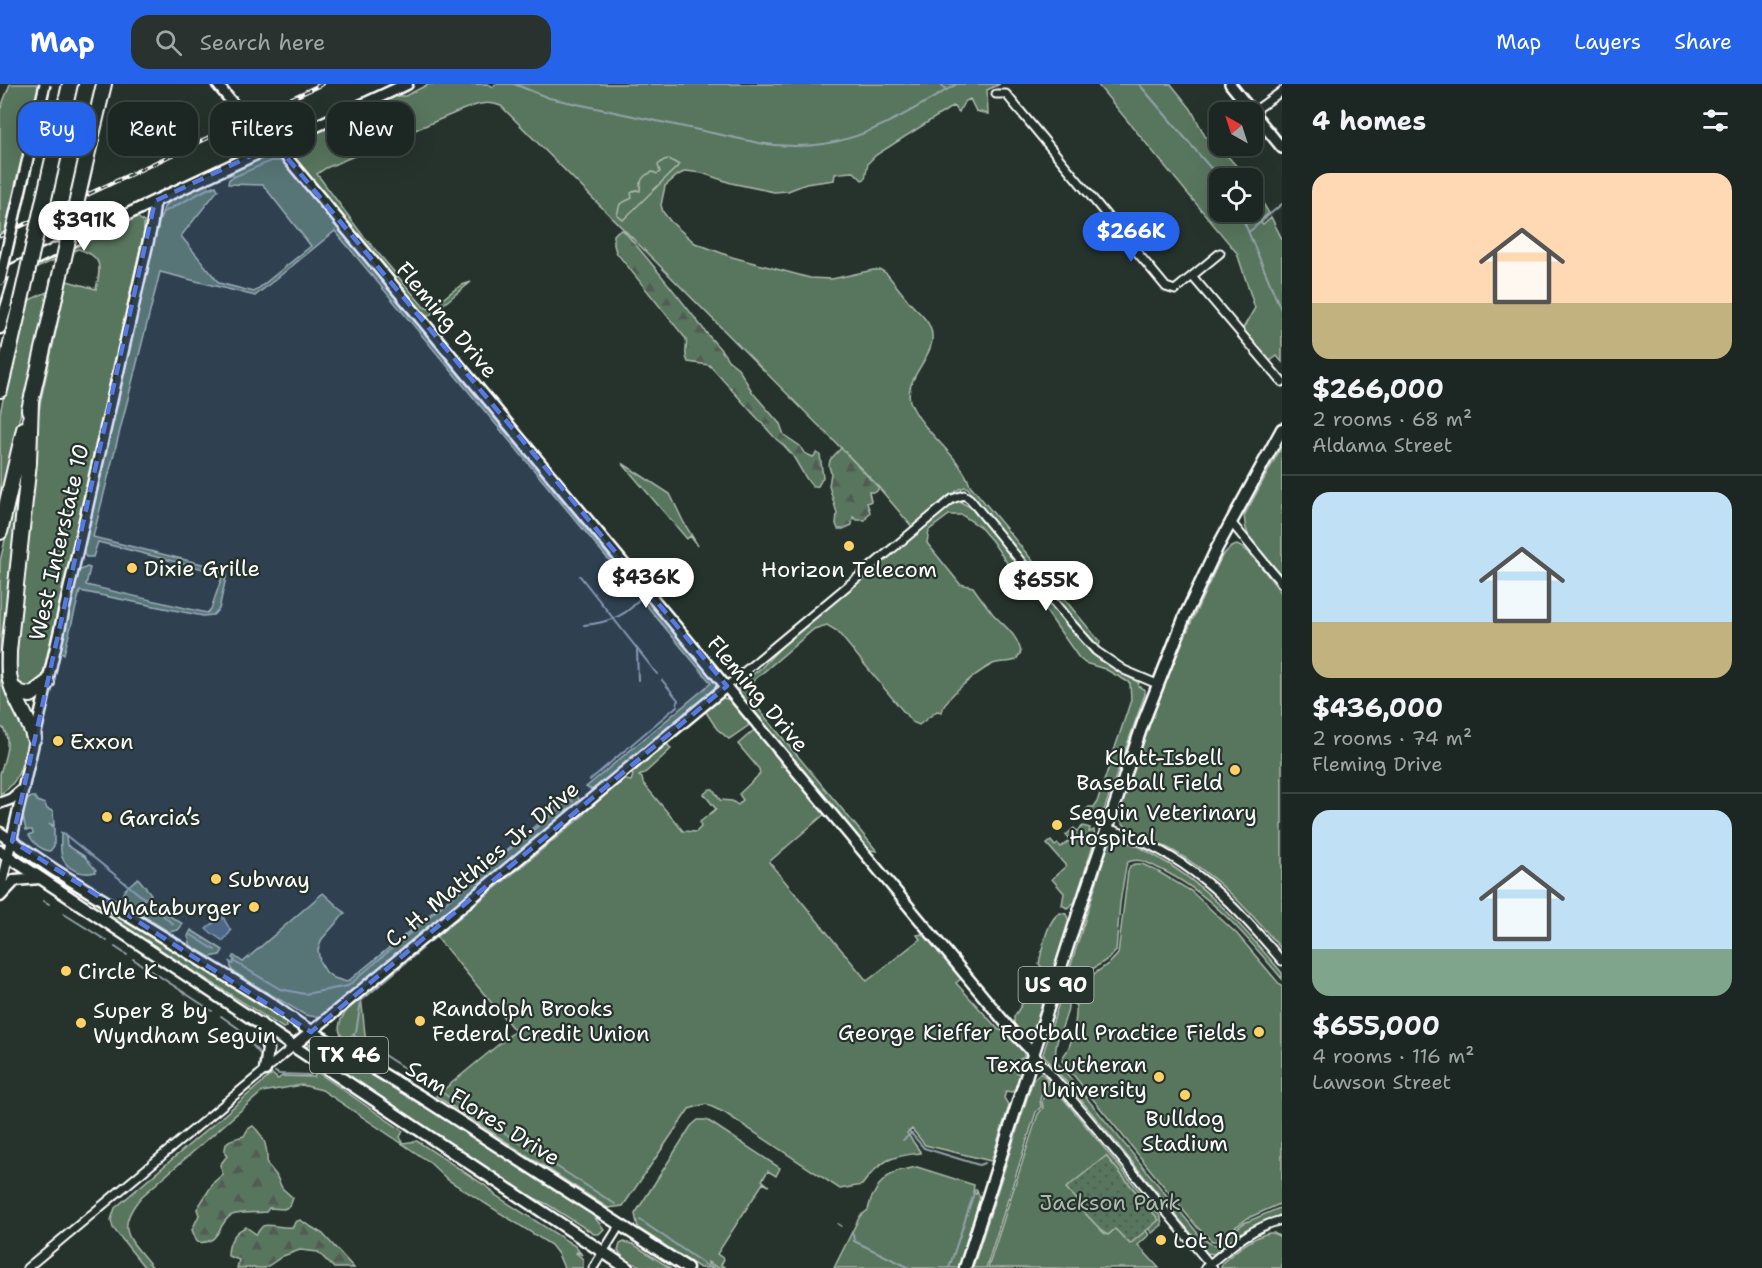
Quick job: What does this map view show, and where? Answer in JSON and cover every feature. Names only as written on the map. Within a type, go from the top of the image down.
[{"type":"highway","points":[[0,390],[70,84]]},
{"type":"highway","points":[[0,532],[104,84]]},
{"type":"highway","points":[[31,401],[29,462],[9,651],[12,687],[34,738]]},
{"type":"highway","points":[[12,687],[20,693],[31,695],[47,683]]},
{"type":"main road","points":[[315,126],[407,84]]},
{"type":"main road","points":[[0,278],[251,156]]},
{"type":"main road","points":[[0,328],[18,268]]},
{"type":"main road","name":"US 90","points":[[965,1268],[1107,828],[1157,684],[1185,616],[1230,521],[1282,429]]},
{"type":"main road","name":"TX 46","points":[[0,833],[12,841]]},
{"type":"main road","name":"Sam Flores Drive","points":[[12,841],[311,1032],[423,1098],[687,1268]]},
{"type":"main road","name":"TX 46","points":[[4,854],[470,1166],[627,1268]]},
{"type":"main road","points":[[0,896],[15,880],[40,878]]},
{"type":"main road","points":[[261,1024],[268,1049],[265,1070]]},
{"type":"street","points":[[0,278],[45,84]]},
{"type":"street","name":"Fleming Drive","points":[[217,84],[232,102]]},
{"type":"street","points":[[1230,84],[1245,102]]},
{"type":"street","points":[[1263,105],[1282,91]]},
{"type":"street","points":[[996,94],[1003,93],[1008,96],[1166,286],[1174,290],[1220,253]]},
{"type":"street","points":[[1263,124],[1282,148]]},
{"type":"street","name":"Fleming Drive","points":[[286,156],[1209,1267]]},
{"type":"street","name":"West Interstate 10","points":[[0,890],[4,854],[12,841],[152,225],[155,201]]},
{"type":"street","points":[[1192,276],[1282,382]]},
{"type":"street","name":"C. H. Matthies Jr. Drive","points":[[27,1268],[952,499],[964,495],[970,499],[1096,651],[1124,670],[1157,684]]},
{"type":"street","points":[[1230,521],[1282,584]]},
{"type":"street","points":[[0,803],[11,799],[24,788]]},
{"type":"street","points":[[1107,828],[1148,844],[1198,874],[1243,915],[1282,961]]},
{"type":"street","points":[[1209,1267],[1247,1235],[1258,1228],[1282,1220]]},
{"type":"street","points":[[593,1268],[620,1225]]},
{"type":"highlighted area","points":[[272,146],[284,154],[727,686],[311,1032],[12,841],[155,201]]},
{"type":"green space","points":[[10,84],[45,84],[41,102],[18,102],[18,156],[28,156],[10,232],[0,236],[0,110]]},
{"type":"green space","points":[[429,84],[488,84],[493,87],[496,84],[1000,84],[987,90],[988,114],[976,111],[970,99],[964,102],[959,112],[953,106],[876,155],[868,163],[865,179],[862,180],[854,172],[840,173],[835,174],[834,180],[774,192],[686,171],[665,186],[661,205],[663,212],[671,222],[695,243],[732,257],[810,278],[832,279],[873,270],[881,270],[887,274],[930,327],[931,347],[915,375],[909,394],[917,415],[958,464],[970,485],[1100,642],[1099,646],[1069,617],[968,488],[959,489],[913,528],[875,483],[841,448],[501,106],[486,103],[476,105],[414,131],[414,102],[381,102],[394,96],[405,96]],"holes":[[[679,165],[623,219],[632,193],[636,190],[641,191],[640,183]]]},
{"type":"green space","points":[[1097,84],[1171,84],[1191,109],[1209,139],[1209,156],[1228,156],[1238,168],[1209,168],[1209,219]]},
{"type":"green space","points":[[327,127],[327,156],[354,156],[317,174],[361,233],[424,307],[430,309],[454,290],[471,282],[425,319],[293,159],[292,156],[315,156],[315,133]]},
{"type":"green space","points":[[267,156],[281,157],[281,162],[289,166],[717,681],[715,690],[598,789],[592,790],[586,787],[711,683],[335,231],[255,296],[160,272],[93,537],[226,570],[219,609],[213,615],[203,616],[80,591],[64,654],[60,651],[76,572],[87,567],[90,568],[86,585],[207,613],[211,609],[223,574],[98,542],[93,557],[86,557],[82,550],[153,242],[164,207],[173,199],[208,183],[209,189],[216,186],[218,190],[181,236],[219,283],[254,292],[311,246],[263,185],[228,184],[229,179],[234,177],[233,174],[228,176],[232,171]]},
{"type":"green space","points":[[669,159],[679,165],[623,220],[617,215],[620,204],[632,198],[631,193],[636,190],[640,191],[644,177],[649,173],[660,172],[658,165]]},
{"type":"green space","points":[[1263,203],[1269,213],[1263,218]]},
{"type":"green space","points":[[136,216],[144,222],[144,231],[43,680],[29,691],[17,684],[13,668],[34,443],[41,399],[67,281],[96,289],[99,269],[92,255],[78,249],[0,285],[0,279]]},
{"type":"green space","points":[[1271,217],[1282,239],[1282,362],[1277,356],[1269,362],[1242,330],[1255,308],[1237,253],[1211,222],[1261,222],[1263,224]]},
{"type":"green space","points":[[623,230],[728,360],[738,368],[753,393],[780,424],[784,435],[800,446],[804,453],[813,457],[817,453],[820,455],[823,477],[818,486],[813,487],[789,451],[709,365],[688,362],[686,339],[616,252],[614,235]]},
{"type":"green space","points":[[49,291],[0,502],[0,413],[25,302]]},
{"type":"green space","points":[[1282,446],[1282,576],[1249,536],[1244,516]]},
{"type":"green space","points":[[841,448],[879,488],[876,492],[869,492],[871,501],[867,503],[870,512],[865,520],[857,520],[853,517],[852,525],[838,529],[837,513],[829,486],[831,473],[829,466],[830,460]]},
{"type":"green space","points":[[622,463],[670,494],[698,546],[690,536],[687,539]]},
{"type":"green space","points":[[18,486],[23,487],[6,652],[26,723],[27,741],[20,771],[7,790],[0,794],[0,774],[7,739],[6,733],[0,727],[0,561]]},
{"type":"green space","points":[[959,501],[970,507],[1091,653],[1139,683],[1138,686],[1145,690],[1145,694],[1103,813],[1099,818],[1095,816],[1093,818],[1084,812],[1089,807],[1094,807],[1097,802],[1131,700],[1130,683],[1105,669],[1085,663],[1079,658],[1032,591],[1016,576],[979,526],[962,515],[949,515],[929,530],[927,543],[960,584],[973,587],[993,614],[1014,635],[1021,652],[1016,660],[993,664],[979,672],[955,692],[942,712],[937,711],[919,725],[912,722],[837,631],[827,625],[814,629],[753,681],[749,687],[751,700],[877,851],[870,850],[869,852],[739,694],[738,686],[761,668],[787,641],[942,510]]},
{"type":"green space","points":[[1237,545],[1255,560],[1282,594],[1282,950],[1244,907],[1203,870],[1170,849],[1132,831],[1125,826],[1119,814],[1153,716],[1193,619],[1222,556],[1231,547]]},
{"type":"green space","points":[[722,698],[732,700],[750,722],[748,726],[729,739],[717,729],[706,712],[707,708]]},
{"type":"green space","points":[[754,730],[760,732],[783,758],[779,760],[781,766],[789,767],[827,812],[769,862],[867,981],[920,939],[917,935],[922,934],[928,937],[962,978],[956,983],[999,1030],[1005,1031],[1024,1053],[1024,1057],[1016,1061],[1013,1069],[1020,1075],[1015,1089],[1012,1092],[1006,1091],[1004,1098],[1009,1106],[991,1161],[925,1145],[912,1129],[907,1133],[921,1153],[887,1161],[875,1170],[862,1185],[840,1189],[725,1113],[706,1104],[689,1109],[623,1206],[608,1208],[436,1096],[515,1031],[434,934],[621,779],[631,781],[633,775],[629,772],[663,744],[668,745],[671,749],[639,776],[683,831],[696,832],[701,827],[700,822],[716,809],[704,794],[713,789],[720,800],[732,801],[738,805],[743,800],[739,794],[760,774],[759,769],[738,744]]},
{"type":"green space","points":[[576,795],[579,799],[577,806],[325,1015],[316,1017],[305,1015],[232,971],[230,962],[233,964],[234,956],[243,962],[323,893],[345,913],[322,939],[318,950],[320,962],[326,972],[334,978],[347,982]]},
{"type":"green space","points":[[31,797],[35,797],[37,801],[45,804],[47,809],[53,811],[54,825],[49,824],[54,827],[54,846],[50,851],[38,846],[29,835],[33,833],[32,830],[26,830],[23,817],[24,808]]},
{"type":"green space","points":[[1083,826],[1090,828],[1089,832],[1094,830],[1095,839],[1075,902],[1067,908],[1062,905],[1064,893],[1052,879],[1066,866],[1047,844],[1051,841],[1055,846],[1058,844],[1061,847],[1070,840],[1066,835],[1074,828],[1077,831]]},
{"type":"green space","points":[[61,833],[66,836],[67,845],[84,856],[96,870],[95,872],[71,869],[64,862],[61,854]]},
{"type":"green space","points":[[1118,841],[1140,847],[1172,866],[1207,892],[1282,973],[1282,979],[1241,931],[1211,902],[1177,878],[1151,864],[1136,860],[1128,862],[1126,866],[1116,951],[1082,977],[1068,997],[1067,1014],[1056,1048],[1057,1062],[1200,1236],[1216,1245],[1244,1223],[1282,1207],[1282,1214],[1245,1230],[1214,1254],[1207,1253],[1043,1054],[1109,843]]},
{"type":"green space","points":[[1142,864],[1157,871],[1191,891],[1237,934],[1282,987],[1282,1203],[1248,1218],[1216,1241],[1212,1241],[1197,1227],[1062,1061],[1070,1045],[1074,1028],[1076,1006],[1071,1002],[1074,993],[1085,980],[1106,966],[1118,954],[1128,871],[1130,866]]},
{"type":"green space","points":[[138,878],[151,894],[131,907],[123,899],[123,895],[126,888]]},
{"type":"green space","points":[[156,901],[166,914],[183,924],[178,930],[169,932],[144,916],[144,911]]},
{"type":"green space","points":[[95,902],[112,910],[258,1001],[286,1023],[287,1027],[283,1028],[92,906]]},
{"type":"green space","points":[[1060,913],[1066,914],[1069,921],[1054,968],[1044,970],[1039,964],[1048,928],[1055,916]]},
{"type":"green space","points":[[191,930],[223,950],[220,955],[210,957],[191,946],[188,936]]},
{"type":"green space","points":[[1042,980],[1046,982],[1047,988],[1034,1029],[1029,1035],[1022,1035],[1014,1027],[1014,1017],[1034,984]]},
{"type":"green space","points":[[361,996],[367,1054],[346,1041],[339,1029],[351,1005]]},
{"type":"green space","points":[[308,1044],[319,1045],[386,1082],[591,1213],[604,1229],[599,1234],[594,1234],[547,1204],[521,1192],[307,1049]]},
{"type":"green space","points":[[317,1072],[403,1131],[400,1137],[403,1143],[417,1141],[489,1188],[495,1195],[575,1246],[582,1255],[576,1253],[583,1259],[583,1268],[564,1268],[551,1245],[448,1180],[428,1161],[322,1090],[302,1085],[262,1092],[141,1197],[128,1218],[127,1227],[132,1242],[153,1268],[145,1268],[113,1228],[111,1220],[115,1208],[272,1074],[278,1079],[282,1076],[314,1077]]},
{"type":"green space","points":[[1040,1073],[1047,1078],[1040,1099],[1041,1107],[1036,1112],[986,1268],[973,1268],[1033,1080]]},
{"type":"green space","points":[[1048,1080],[1161,1217],[1162,1225],[1152,1233],[1147,1227],[1097,1194],[1081,1209],[1104,1233],[1110,1228],[1144,1228],[1149,1235],[1138,1245],[1159,1268],[988,1268],[1038,1114],[1043,1108],[1042,1101]]},
{"type":"green space","points":[[698,1120],[710,1122],[780,1168],[776,1176],[768,1171],[762,1180],[769,1186],[763,1183],[717,1254],[724,1259],[721,1265],[726,1268],[718,1268],[708,1262],[714,1268],[700,1268],[638,1228],[635,1214],[691,1126]]},
{"type":"green space","points":[[253,1126],[265,1143],[267,1164],[276,1175],[282,1188],[293,1198],[290,1206],[284,1209],[269,1208],[266,1212],[232,1215],[227,1218],[215,1237],[205,1242],[197,1242],[192,1230],[199,1215],[197,1209],[214,1182],[223,1174],[220,1165],[227,1156],[225,1149],[227,1142],[244,1136]]},
{"type":"green space","name":"Jackson Park","points":[[1106,1156],[1159,1220],[1130,1244],[1115,1229],[1108,1235],[1104,1233],[1081,1209],[1083,1206],[1066,1188]]},
{"type":"green space","points":[[917,1167],[974,1185],[973,1193],[976,1194],[977,1190],[980,1198],[958,1268],[834,1268],[860,1216],[868,1210],[879,1185],[897,1171]]},
{"type":"green space","points":[[300,1220],[323,1234],[354,1268],[334,1268],[318,1252],[300,1250],[283,1256],[265,1268],[237,1268],[239,1260],[228,1256],[232,1239],[241,1229],[246,1227],[256,1234],[263,1226],[293,1227],[295,1222]]},
{"type":"green space","points":[[1269,1233],[1282,1238],[1282,1268],[1221,1268],[1222,1263],[1238,1249]]},
{"type":"green space","points":[[624,1242],[633,1244],[670,1268],[648,1267],[628,1261],[618,1251],[620,1244]]},
{"type":"water","points":[[223,915],[231,931],[223,941],[206,929]]},
{"type":"waterway","points":[[514,84],[549,98],[759,143],[788,146],[840,141],[863,133],[909,112],[957,84]]},
{"type":"waterway","points":[[941,84],[946,90]]},
{"type":"waterway","points":[[1139,84],[1211,168]]},
{"type":"waterway","points":[[231,178],[271,161],[282,161],[641,596],[630,609],[616,617],[584,625]]},
{"type":"waterway","points":[[164,212],[213,186]]},
{"type":"waterway","points":[[1250,231],[1282,204]]},
{"type":"waterway","points":[[1244,222],[1282,312]]},
{"type":"waterway","points":[[580,576],[657,674]]},
{"type":"waterway","points":[[637,650],[638,680]]},
{"type":"waterway","points":[[590,780],[677,706],[678,700],[662,680]]},
{"type":"waterway","points":[[233,961],[280,989],[305,994],[348,986],[569,797],[573,802]]},
{"type":"waterway","points":[[431,941],[583,814]]},
{"type":"waterway","points":[[63,833],[145,899]]},
{"type":"waterway","points":[[44,901],[49,904]]},
{"type":"waterway","points":[[151,905],[173,924]]},
{"type":"waterway","points":[[64,914],[107,941]]},
{"type":"waterway","points":[[190,934],[215,950]]},
{"type":"waterway","points":[[115,947],[127,955]]},
{"type":"waterway","points":[[347,1039],[356,1032],[361,1001],[422,949]]},
{"type":"waterway","points":[[133,959],[145,967]]},
{"type":"waterway","points":[[150,970],[212,1011]]},
{"type":"waterway","points":[[221,1016],[238,1028],[260,1054]]},
{"type":"waterway","points":[[353,1035],[424,1081]]},
{"type":"waterway","points":[[275,1072],[310,1075],[313,1073]]},
{"type":"waterway","points":[[438,1090],[615,1204]]},
{"type":"waterway","points":[[909,1131],[924,1148],[979,1165],[984,1163]]},
{"type":"waterway","points":[[903,1140],[912,1133]]},
{"type":"waterway","points":[[949,1268],[975,1190]]},
{"type":"waterway","points":[[640,1220],[710,1268]]},
{"type":"waterway","points":[[853,1234],[854,1241],[910,1268]]},
{"type":"railway","points":[[0,236],[322,84]]},
{"type":"place","name":"Horizon Telecom","points":[[849,546]]},
{"type":"place","name":"Dixie Grille","points":[[132,568]]},
{"type":"place","name":"Exxon","points":[[58,741]]},
{"type":"place","name":"Klatt-Isbell Baseball Field","points":[[1235,770]]},
{"type":"place","name":"Garcia’s","points":[[107,817]]},
{"type":"place","name":"Seguin Veterinary Hospital","points":[[1057,825]]},
{"type":"place","name":"Subway","points":[[216,879]]},
{"type":"place","name":"Whataburger","points":[[254,907]]},
{"type":"place","name":"Circle K","points":[[66,971]]},
{"type":"place","name":"Randolph Brooks Federal Credit Union","points":[[420,1021]]},
{"type":"place","name":"Super 8 by Wyndham Seguin","points":[[81,1023]]},
{"type":"place","name":"George Kieffer Football Practice Fields","points":[[1259,1032]]},
{"type":"place","name":"Texas Lutheran University","points":[[1159,1077]]},
{"type":"place","name":"Bulldog Stadium","points":[[1185,1095]]},
{"type":"place","name":"Lot 10","points":[[1161,1240]]}]
